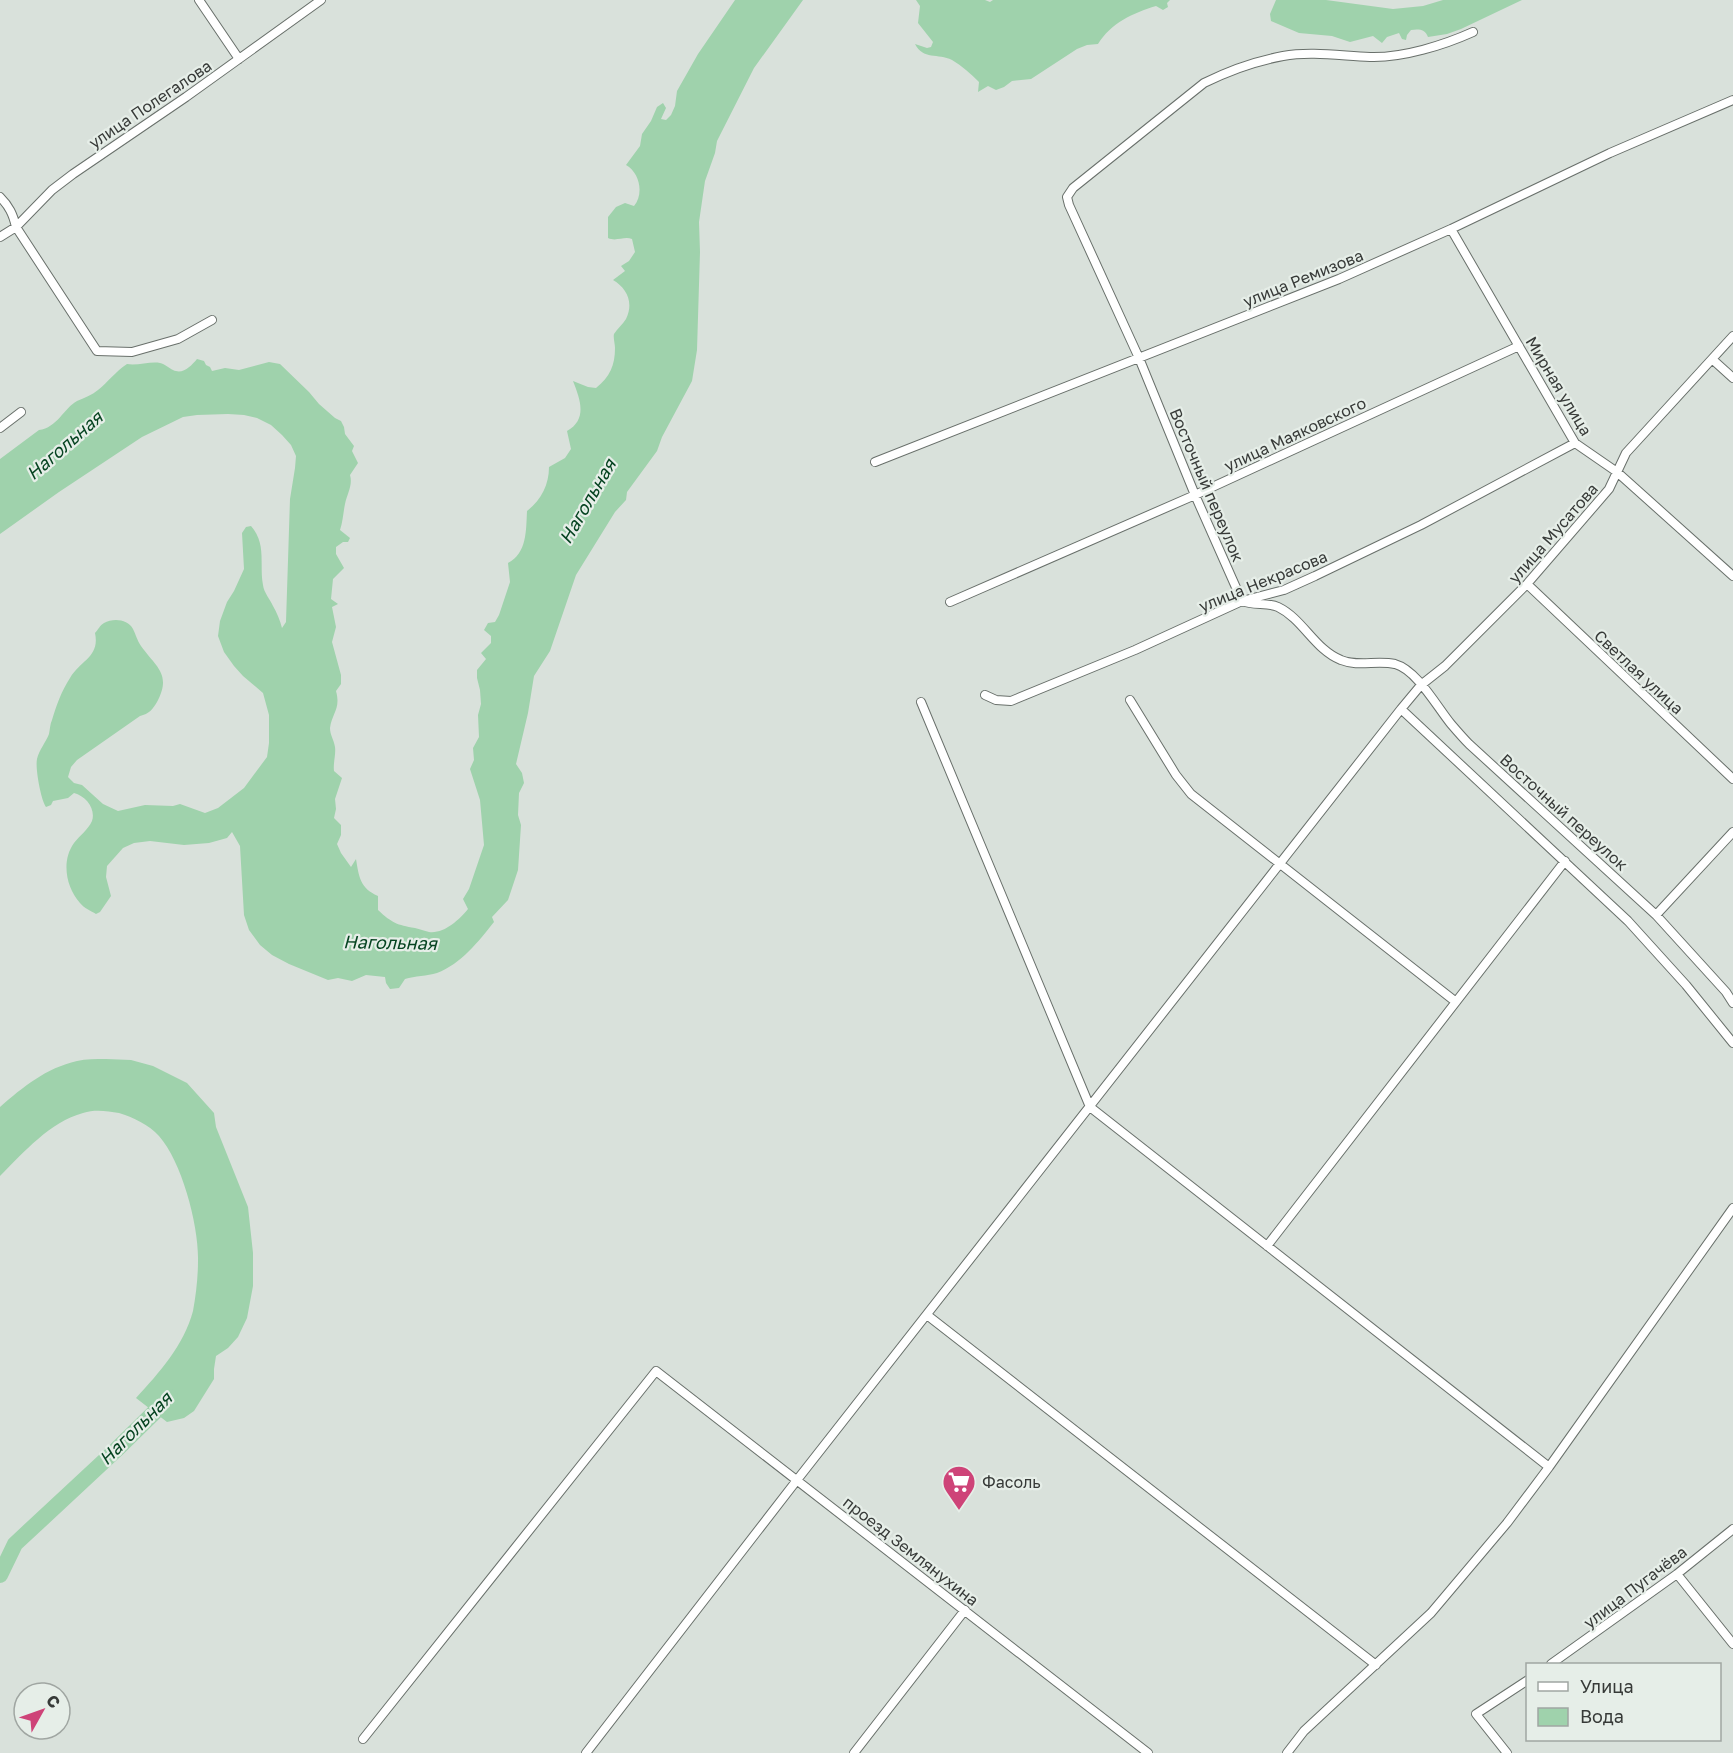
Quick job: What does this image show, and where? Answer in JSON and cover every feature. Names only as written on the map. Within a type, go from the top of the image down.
[{"type":"street","points":[[199,0],[239,59]]},
{"type":"street","name":"улица Полегалова","points":[[0,237],[16,226],[52,190],[73,174],[195,91],[321,0]]},
{"type":"street","name":"Восточный переулок","points":[[1473,32],[1436,46],[1408,52],[1373,57],[1284,56],[1224,73],[1204,83],[1072,188],[1067,197],[1071,212],[1139,358],[1195,495],[1242,601],[1277,607],[1291,616],[1326,652],[1340,660],[1356,664],[1396,664],[1408,671],[1469,744],[1656,915],[1733,1003]]},
{"type":"street","name":"улица Ремизова","points":[[875,462],[1339,279],[1451,229],[1610,153],[1733,100]]},
{"type":"street","points":[[0,196],[13,214],[16,226],[97,351],[132,352],[178,339],[212,320]]},
{"type":"street","name":"Мирная улица","points":[[1451,229],[1575,443],[1617,472],[1733,576]]},
{"type":"street","name":"улица Мусатова","points":[[586,1753],[1401,709],[1421,685],[1445,666],[1527,584],[1609,489],[1626,453],[1733,336]]},
{"type":"street","name":"улица Маяковского","points":[[950,602],[1195,495],[1519,346]]},
{"type":"street","points":[[1712,359],[1733,378]]},
{"type":"street","points":[[0,428],[21,412]]},
{"type":"street","name":"улица Некрасова","points":[[985,694],[996,700],[1011,701],[1135,650],[1242,601],[1284,590],[1421,525],[1575,443]]},
{"type":"street","name":"Светлая улица","points":[[1527,584],[1733,779]]},
{"type":"street","points":[[1130,700],[1176,775],[1191,794],[1456,1002]]},
{"type":"street","points":[[921,702],[1090,1107],[1549,1467]]},
{"type":"street","name":"Восточный переулок","points":[[1401,709],[1628,921],[1686,985],[1733,1043]]},
{"type":"street","points":[[1656,915],[1733,832]]},
{"type":"street","points":[[1267,1246],[1565,861]]},
{"type":"street","points":[[1287,1753],[1304,1731],[1431,1613],[1507,1522],[1549,1467],[1733,1208]]},
{"type":"street","points":[[927,1315],[1376,1665]]},
{"type":"street","name":"проезд Землянухина","points":[[363,1739],[656,1371],[1148,1753]]},
{"type":"street","name":"улица Пугачёва","points":[[1554,1663],[1677,1574],[1733,1529]]},
{"type":"street","points":[[1677,1574],[1733,1644]]},
{"type":"street","points":[[854,1753],[965,1610]]},
{"type":"street","points":[[1507,1753],[1476,1714],[1526,1681]]},
{"type":"water","points":[[735,0],[803,0],[754,68],[717,141],[705,181],[699,222],[697,350],[692,381],[657,451],[627,492],[626,500],[615,512],[576,575],[550,651],[534,676],[516,764],[522,773],[524,783],[519,793],[518,815],[521,825],[518,870],[508,900],[492,917],[494,922],[476,944],[454,964],[437,973],[405,979],[399,988],[390,989],[385,977],[366,975],[352,981],[338,978],[328,980],[272,955],[260,945],[249,930],[244,915],[240,846],[232,832],[227,838],[209,843],[184,845],[150,841],[134,843],[123,848],[107,866],[106,877],[111,896],[96,914],[86,908],[75,897],[71,889],[66,866],[70,850],[92,821],[93,812],[82,797],[74,793],[68,798],[53,801],[46,807],[40,791],[37,769],[38,756],[49,734],[62,693],[74,672],[95,648],[95,633],[101,625],[116,620],[128,623],[141,646],[160,671],[163,684],[161,692],[150,711],[77,760],[71,767],[68,777],[74,783],[82,785],[103,804],[118,811],[145,805],[180,804],[205,813],[218,808],[244,788],[267,757],[269,715],[263,693],[243,676],[224,652],[218,636],[220,621],[244,569],[242,533],[246,527],[251,526],[261,547],[265,591],[282,628],[286,622],[290,499],[296,456],[291,445],[282,435],[271,425],[257,418],[228,414],[183,417],[142,437],[0,534],[0,459],[39,430],[51,426],[72,404],[96,392],[127,364],[160,363],[173,370],[183,371],[197,359],[204,361],[212,371],[225,368],[239,370],[269,362],[280,364],[319,404],[341,421],[345,434],[354,446],[352,451],[358,463],[350,475],[350,486],[340,530],[350,538],[348,542],[343,542],[336,547],[336,554],[344,568],[333,579],[331,599],[338,604],[332,607],[336,627],[332,642],[341,675],[341,684],[336,691],[337,707],[330,728],[335,747],[334,771],[342,778],[335,799],[334,818],[341,825],[341,835],[337,844],[351,867],[356,859],[361,881],[367,889],[378,896],[378,910],[387,918],[395,923],[429,932],[440,931],[451,925],[468,909],[463,899],[469,889],[484,845],[480,800],[470,769],[474,760],[473,748],[479,737],[478,715],[481,704],[477,670],[486,659],[481,653],[491,643],[491,636],[484,630],[488,623],[495,622],[499,615],[510,582],[508,563],[519,553],[524,541],[527,511],[543,492],[548,480],[549,467],[565,458],[571,449],[567,431],[574,426],[580,415],[580,402],[573,381],[596,388],[605,380],[614,360],[614,334],[625,321],[628,313],[628,296],[613,280],[625,271],[621,266],[629,261],[635,252],[632,239],[608,238],[608,217],[616,207],[625,203],[634,206],[637,201],[639,184],[635,173],[626,165],[640,146],[642,134],[657,107],[663,103],[666,108],[661,119],[666,120],[671,115],[677,91],[698,54]]},
{"type":"water","points":[[916,0],[985,0],[990,2],[993,0],[1170,0],[1167,3],[1168,7],[1163,10],[1156,6],[1123,20],[1109,30],[1098,44],[1077,49],[1031,79],[1012,81],[996,90],[988,86],[978,92],[979,82],[959,65],[947,58],[927,54],[918,49],[915,44],[927,48],[931,47],[933,42],[918,23],[920,6]]},
{"type":"water","points":[[1276,0],[1326,0],[1393,9],[1423,6],[1443,0],[1522,0],[1447,34],[1428,37],[1421,30],[1411,30],[1406,40],[1402,39],[1399,33],[1387,37],[1382,43],[1373,36],[1350,42],[1332,36],[1299,33],[1271,21],[1270,14]]},
{"type":"water","points":[[80,1060],[131,1060],[153,1066],[187,1083],[214,1113],[216,1127],[248,1207],[253,1253],[253,1286],[247,1318],[238,1337],[216,1356],[214,1379],[194,1411],[184,1418],[167,1422],[136,1398],[177,1347],[189,1323],[196,1292],[198,1247],[188,1195],[167,1147],[155,1132],[135,1119],[114,1112],[88,1112],[59,1123],[28,1148],[0,1176],[0,1107],[26,1086],[55,1068]]},
{"type":"waterway","name":"Нагольная","points":[[0,1575],[15,1544],[170,1397]]},
{"type":"place","name":"Фасоль","points":[[959,1511]]}]
